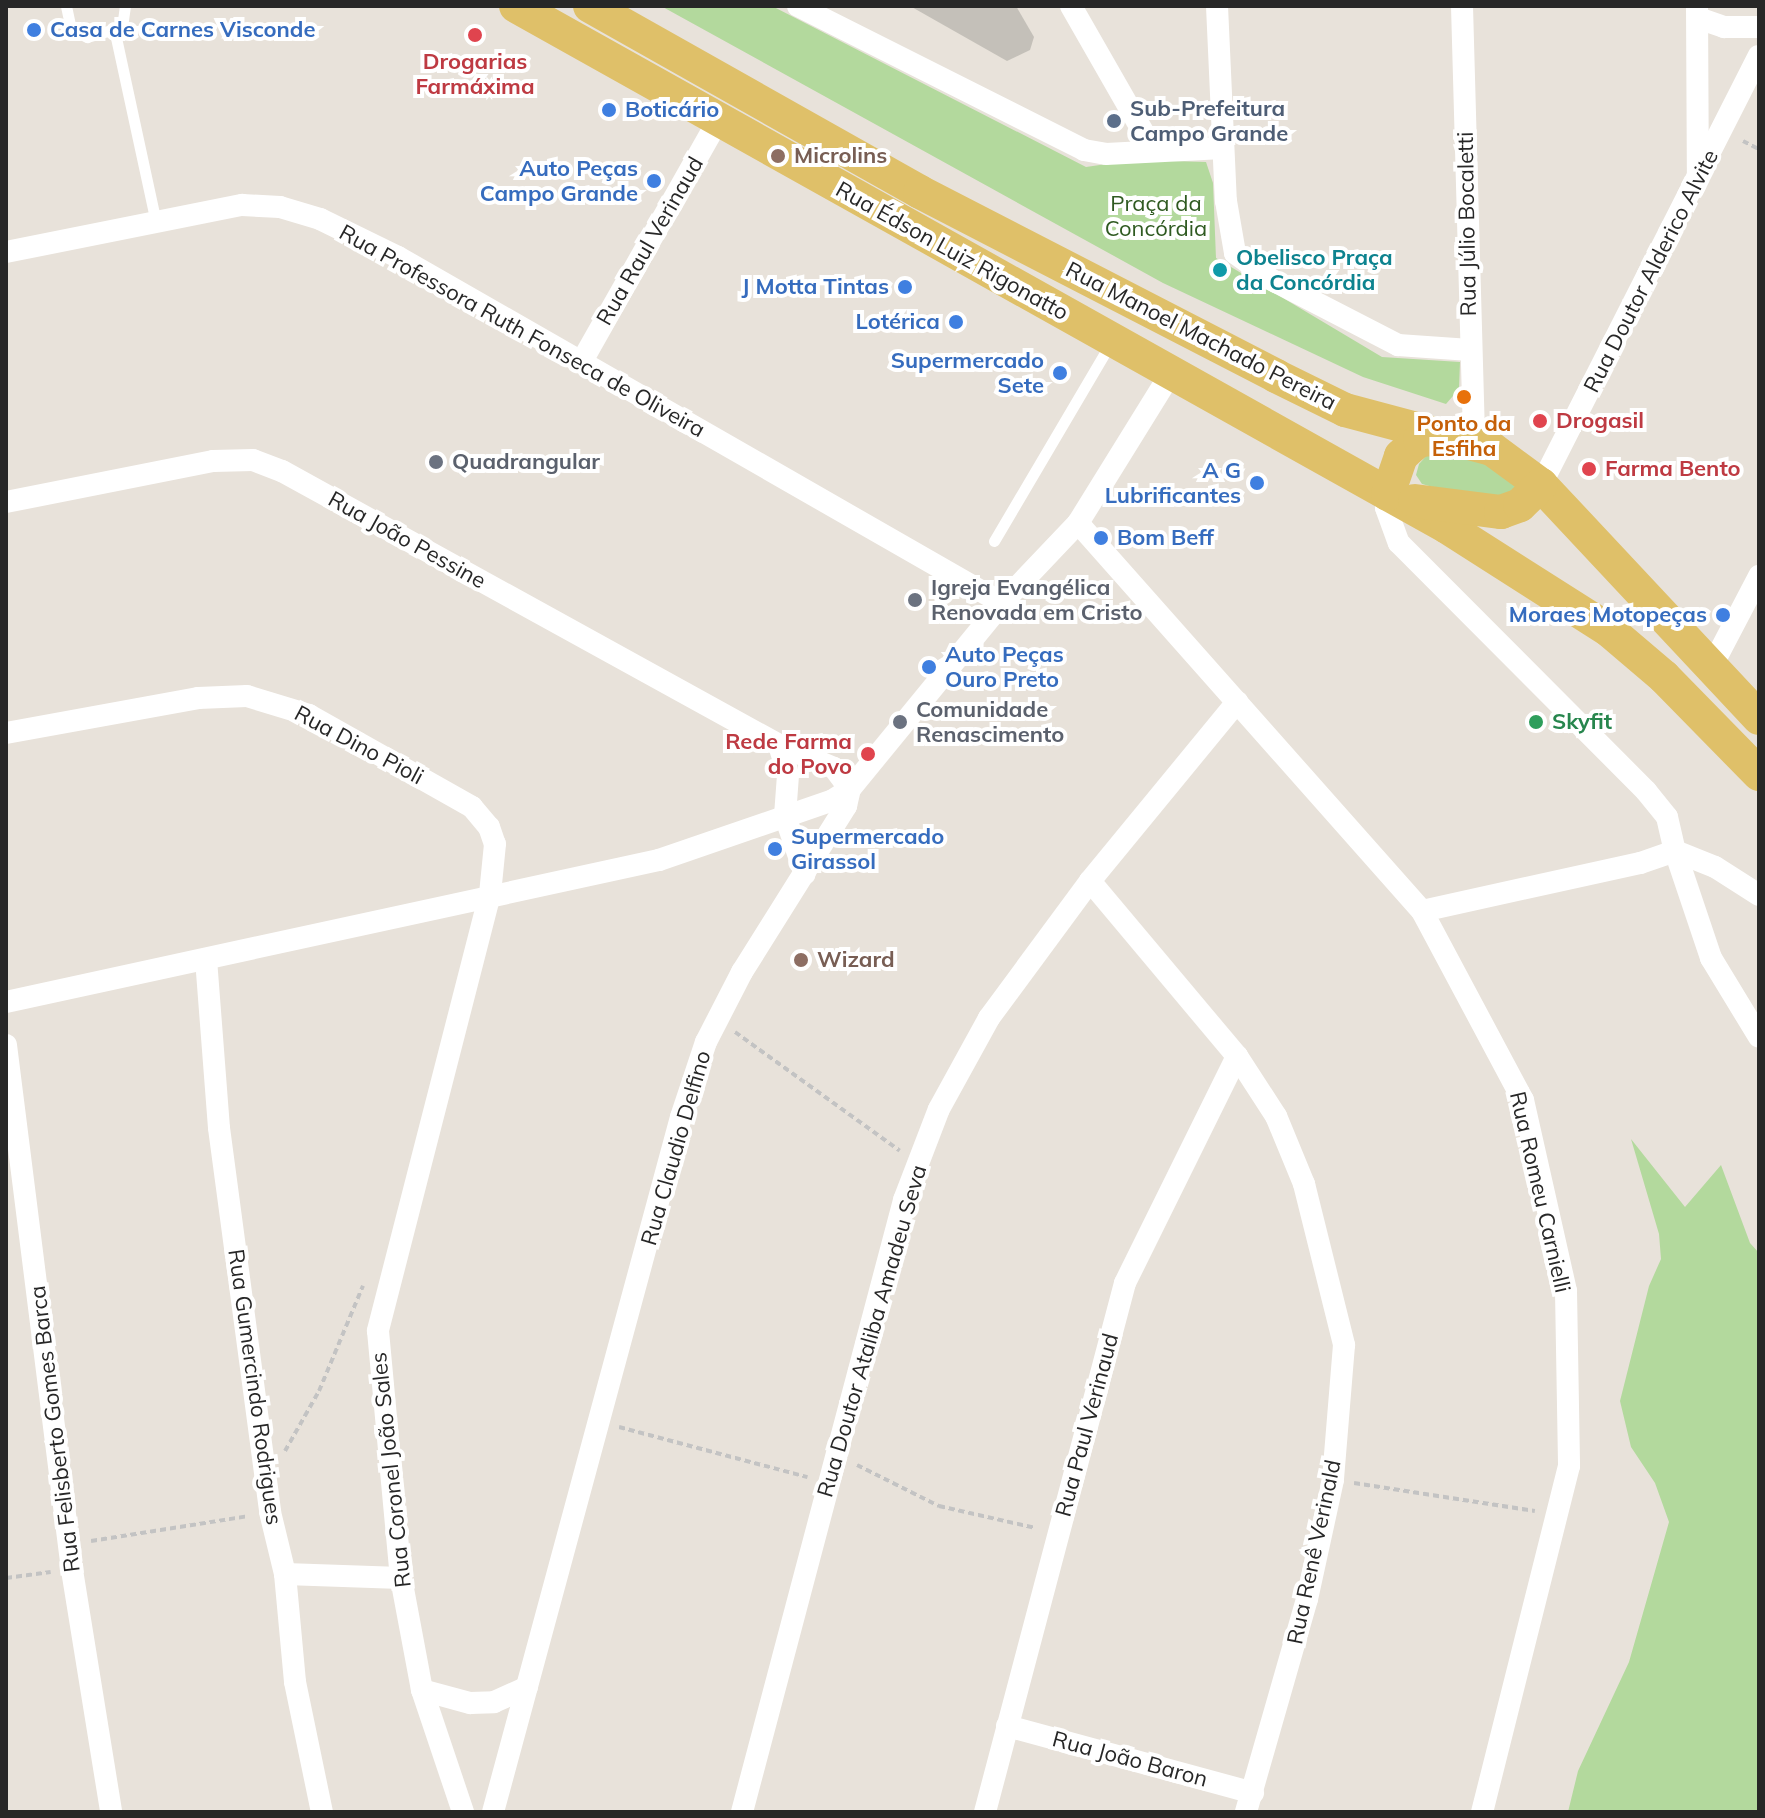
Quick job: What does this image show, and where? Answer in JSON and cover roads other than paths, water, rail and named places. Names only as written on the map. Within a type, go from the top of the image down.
[{"type":"main road","name":"Rua Édson Luiz Rigonatto","points":[[516,6],[1395,497]]},
{"type":"main road","name":"Rua Manoel Machado Pereira","points":[[590,6],[920,192],[1345,410],[1460,440],[1541,485],[1759,718]]},
{"type":"main road","points":[[1171,373],[1201,350],[1230,349]]},
{"type":"main road","points":[[1395,497],[1401,456],[1412,446],[1420,440],[1460,440]]},
{"type":"main road","points":[[1395,497],[1501,512],[1520,505],[1541,485]]},
{"type":"main road","points":[[1395,497],[1610,631],[1664,677],[1759,774]]},
{"type":"street","points":[[798,6],[1073,145],[1106,154],[1223,148]]},
{"type":"street","points":[[1071,6],[1154,151]]},
{"type":"street","points":[[1217,6],[1223,148],[1235,253],[1251,268],[1398,345],[1470,350]]},
{"type":"street","name":"Rua Júlio Bocaletti","points":[[1460,440],[1470,350],[1462,6]]},
{"type":"street","points":[[1698,180],[1697,12],[1724,27],[1759,27]]},
{"type":"street","name":"Rua Doutor Alderico Alvite","points":[[1541,485],[1759,56]]},
{"type":"street","name":"Rua Raul Verinaud","points":[[582,361],[718,121]]},
{"type":"street","name":"Rua Professora Ruth Fonseca de Oliveira","points":[[6,252],[242,205],[280,207],[320,219],[582,361],[1002,603]]},
{"type":"street","name":"Rua Claudio Delfino","points":[[493,1812],[681,1117],[718,1019],[846,806],[850,789],[1002,603],[1078,523],[1171,373]]},
{"type":"street","name":"Rua João Pessine","points":[[6,502],[213,461],[253,460],[295,478],[779,745],[834,768],[850,789]]},
{"type":"street","points":[[1395,497],[1386,508],[1399,543],[1646,791],[1667,817],[1702,938],[1755,1023]]},
{"type":"street","name":"Rua Romeu Carnielli","points":[[1078,523],[1422,911],[1523,1100],[1566,1291],[1569,1466],[1482,1812]]},
{"type":"street","points":[[1711,668],[1759,576]]},
{"type":"street","name":"Rua Dino Pioli","points":[[6,733],[198,698],[247,696],[279,703],[472,807],[495,844],[490,894]]},
{"type":"street","name":"Rua Doutor Ataliba Amadeu Seva","points":[[742,1812],[836,1455],[918,1164],[939,1109],[989,1018],[1090,881],[1237,702]]},
{"type":"street","points":[[779,745],[788,775],[785,816],[805,874]]},
{"type":"street","points":[[6,1002],[490,894],[659,860],[785,816],[850,789]]},
{"type":"street","points":[[1422,911],[1640,863],[1675,851],[1715,867],[1759,895]]},
{"type":"street","name":"Rua Renê Verinald","points":[[1090,881],[1237,1056],[1276,1116],[1304,1184],[1331,1277],[1344,1345],[1333,1480],[1307,1599],[1250,1802]]},
{"type":"street","name":"Rua Coronel João Sales","points":[[463,1812],[422,1690],[401,1578],[378,1331],[490,894]]},
{"type":"street","name":"Rua Gumercindo Rodrigues","points":[[206,959],[219,1128],[270,1512],[285,1574],[295,1682],[322,1812]]},
{"type":"street","name":"Rua Felisberto Gomes Barca","points":[[6,1045],[72,1570],[111,1812]]},
{"type":"street","name":"Rua Paul Verinaud","points":[[985,1812],[1125,1283],[1237,1056]]},
{"type":"street","points":[[285,1574],[401,1578]]},
{"type":"street","points":[[422,1690],[470,1703],[494,1702],[527,1687]]},
{"type":"street","name":"Rua João Baron","points":[[1007,1726],[1250,1802]]},
{"type":"lane","points":[[66,6],[76,35],[115,33]]},
{"type":"lane","points":[[125,6],[127,17],[115,33],[156,222]]},
{"type":"lane","points":[[994,541],[1112,340]]},
{"type":"place","name":"Casa de Carnes Visconde","points":[[34,30]]},
{"type":"place","name":"Drogarias Farmáxima","points":[[475,35]]},
{"type":"place","name":"Boticário","points":[[609,110]]},
{"type":"place","name":"Sub-Prefeitura Campo Grande","points":[[1114,121]]},
{"type":"place","name":"Microlins","points":[[778,156]]},
{"type":"place","name":"Auto Peças Campo Grande","points":[[654,181]]},
{"type":"place","name":"Obelisco Praça da Concórdia","points":[[1220,270]]},
{"type":"place","name":"J Motta Tintas","points":[[905,287]]},
{"type":"place","name":"Lotérica","points":[[956,322]]},
{"type":"place","name":"Supermercado Sete","points":[[1060,373]]},
{"type":"place","name":"Ponto da Esfiha","points":[[1464,397]]},
{"type":"place","name":"Drogasil","points":[[1540,421]]},
{"type":"place","name":"Quadrangular","points":[[436,462]]},
{"type":"place","name":"Farma Bento","points":[[1589,469]]},
{"type":"place","name":"A G Lubrificantes","points":[[1257,483]]},
{"type":"place","name":"Bom Beff","points":[[1101,538]]},
{"type":"place","name":"Igreja Evangélica Renovada em Cristo","points":[[915,600]]},
{"type":"place","name":"Moraes Motopeças","points":[[1723,615]]},
{"type":"place","name":"Auto Peças Ouro Preto","points":[[929,667]]},
{"type":"place","name":"Comunidade Renascimento","points":[[900,722]]},
{"type":"place","name":"Skyfit","points":[[1536,722]]},
{"type":"place","name":"Rede Farma do Povo","points":[[868,754]]},
{"type":"place","name":"Supermercado Girassol","points":[[775,849]]},
{"type":"place","name":"Wizard","points":[[801,960]]},
{"type":"park label","name":"Praça da Concórdia","points":[[1156,216]]}]
